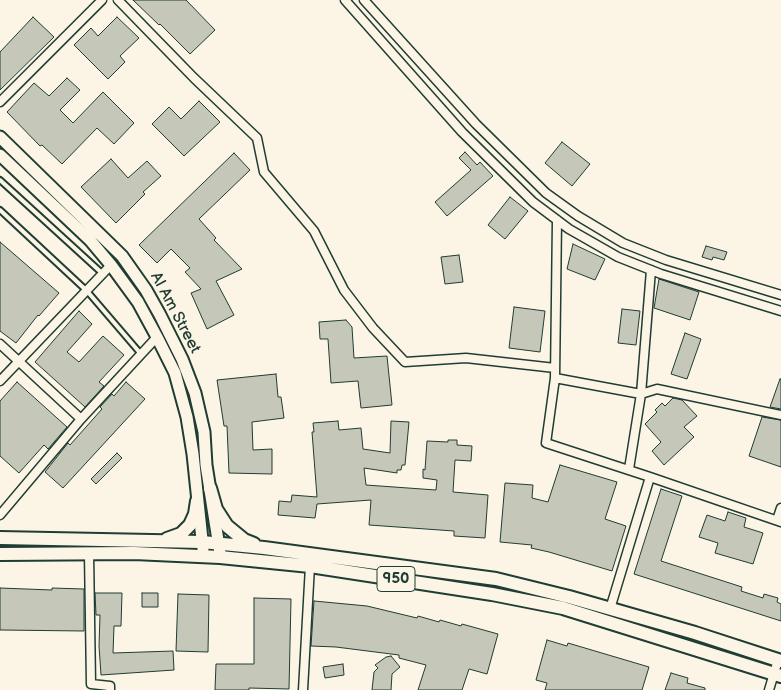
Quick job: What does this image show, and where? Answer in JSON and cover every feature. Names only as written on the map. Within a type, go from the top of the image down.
[{"type":"main road","name":"Al Am Street","points":[[0,137],[122,256],[146,290],[182,358],[194,392],[204,432],[210,488],[220,550]]},
{"type":"main road","name":"Al Am Street","points":[[0,155],[90,240],[138,302],[158,337],[175,373],[187,416],[204,556]]},
{"type":"main road","points":[[210,488],[216,509],[227,526],[244,540],[264,548]]},
{"type":"main road","points":[[156,540],[169,539],[181,534],[190,525],[195,514],[197,502]]},
{"type":"main road","name":"950","points":[[0,538],[202,542],[220,550],[492,594],[563,608],[778,674]]},
{"type":"main road","name":"950","points":[[0,554],[89,553],[204,556],[220,550],[264,548],[496,579],[695,633],[780,661]]},
{"type":"street","points":[[0,102],[102,0]]},
{"type":"street","points":[[118,0],[256,138],[264,172],[314,231],[344,290],[361,313],[405,362],[466,358],[555,368]]},
{"type":"street","points":[[344,0],[462,132],[533,202],[569,230],[618,257],[651,270],[781,311]]},
{"type":"street","points":[[364,0],[476,124],[546,193],[578,216],[623,243],[666,260],[781,295]]},
{"type":"street","points":[[557,220],[555,378],[546,443],[650,476],[779,521],[781,508]]},
{"type":"street","points":[[0,380],[111,266]]},
{"type":"street","points":[[628,470],[641,394],[651,270]]},
{"type":"street","points":[[0,515],[82,419],[158,337]]},
{"type":"street","points":[[0,344],[82,419]]},
{"type":"street","points":[[555,378],[641,394],[658,389],[781,415]]},
{"type":"street","points":[[610,609],[650,476]]},
{"type":"street","points":[[89,553],[91,684],[110,686],[110,690]]},
{"type":"street","points":[[303,690],[310,566]]},
{"type":"street","points":[[769,690],[778,674],[780,661]]},
{"type":"lane","points":[[0,180],[103,274]]},
{"type":"lane","points":[[0,210],[87,291],[141,354]]},
{"type":"building","points":[[133,0],[186,0],[215,30],[190,54]]},
{"type":"building","points":[[33,17],[54,37],[0,90],[0,52]]},
{"type":"building","points":[[117,17],[139,38],[120,56],[125,62],[108,79],[74,45],[91,28],[98,36]]},
{"type":"building","points":[[67,78],[80,90],[60,110],[73,123],[103,92],[134,123],[114,144],[97,128],[62,164],[42,145],[40,146],[7,112],[34,83],[49,96]]},
{"type":"building","points":[[199,101],[220,122],[184,156],[152,124],[169,107],[181,119]]},
{"type":"building","points":[[562,142],[590,164],[572,186],[545,163]]},
{"type":"building","points":[[465,152],[477,165],[480,162],[493,176],[447,216],[435,202],[471,170],[459,158]]},
{"type":"building","points":[[234,153],[250,170],[199,219],[216,238],[214,240],[242,269],[216,281],[234,315],[207,329],[191,293],[201,289],[185,272],[190,268],[171,249],[157,263],[139,245]]},
{"type":"building","points":[[111,159],[128,178],[147,161],[161,176],[143,192],[145,194],[116,223],[81,187]]},
{"type":"building","points":[[510,197],[528,211],[505,239],[488,225]]},
{"type":"building","points":[[0,242],[59,293],[38,315],[16,343],[0,331]]},
{"type":"building","points":[[573,244],[605,259],[595,280],[567,269]]},
{"type":"building","points":[[706,246],[727,252],[724,260],[713,257],[712,260],[702,257]]},
{"type":"building","points":[[459,255],[463,282],[445,284],[441,257]]},
{"type":"building","points":[[659,279],[699,292],[690,320],[654,308]]},
{"type":"building","points":[[514,307],[545,311],[540,352],[509,348]]},
{"type":"building","points":[[622,309],[640,311],[636,345],[618,343]]},
{"type":"building","points":[[79,311],[92,324],[67,352],[79,362],[103,336],[124,355],[99,382],[104,386],[85,407],[35,362]]},
{"type":"building","points":[[346,320],[352,327],[354,358],[387,356],[392,405],[361,408],[358,381],[331,383],[328,339],[320,339],[319,322]]},
{"type":"building","points":[[685,333],[701,339],[687,379],[671,374]]},
{"type":"building","points":[[276,374],[278,397],[281,397],[284,418],[252,422],[253,450],[272,449],[272,474],[229,473],[227,426],[224,426],[217,380]]},
{"type":"building","points":[[781,379],[781,409],[770,407]]},
{"type":"building","points":[[17,382],[67,427],[48,449],[44,445],[19,473],[0,456],[0,401]]},
{"type":"building","points":[[126,382],[145,399],[63,488],[45,472],[68,443],[70,445],[102,409],[100,407],[112,394],[114,396]]},
{"type":"building","points":[[673,398],[682,400],[697,416],[684,427],[694,437],[664,465],[652,451],[661,442],[645,424],[657,412],[655,410],[662,403],[665,406]]},
{"type":"building","points":[[762,417],[781,420],[781,467],[749,456]]},
{"type":"building","points":[[338,421],[339,430],[361,428],[363,449],[390,453],[391,421],[409,422],[405,465],[402,465],[401,470],[397,470],[397,473],[364,468],[366,485],[436,490],[437,480],[423,478],[427,441],[448,442],[448,440],[457,440],[457,445],[472,446],[471,461],[455,460],[453,492],[488,495],[485,538],[454,536],[454,531],[369,525],[371,500],[317,504],[315,518],[278,515],[279,501],[291,502],[292,495],[317,497],[313,423]]},
{"type":"building","points":[[117,453],[122,458],[96,484],[91,479]]},
{"type":"building","points":[[560,465],[617,482],[605,519],[626,526],[612,571],[531,548],[532,545],[500,542],[505,483],[533,485],[532,498],[548,502]]},
{"type":"building","points":[[661,489],[682,496],[661,561],[742,587],[741,591],[763,598],[764,594],[778,598],[777,602],[781,604],[781,621],[634,574]]},
{"type":"building","points":[[728,512],[746,518],[744,527],[763,533],[753,564],[715,553],[718,543],[699,537],[707,515],[725,521]]},
{"type":"building","points":[[0,588],[84,589],[84,631],[0,630]]},
{"type":"building","points":[[95,593],[122,593],[121,626],[114,626],[113,653],[173,651],[174,670],[101,675],[99,646],[100,615],[96,615]]},
{"type":"building","points":[[142,593],[158,593],[158,607],[142,607]]},
{"type":"building","points":[[178,594],[209,595],[208,652],[176,651]]},
{"type":"building","points":[[254,598],[291,599],[289,689],[249,688],[249,690],[215,690],[216,664],[254,664]]},
{"type":"building","points":[[314,601],[367,606],[417,618],[418,616],[439,622],[440,620],[461,626],[462,624],[498,634],[487,674],[469,669],[462,690],[418,690],[426,665],[399,658],[399,655],[336,647],[311,646]]},
{"type":"building","points":[[547,640],[567,646],[568,643],[649,667],[642,690],[545,690],[547,683],[536,680]]},
{"type":"building","points":[[391,656],[400,667],[392,674],[391,690],[372,690],[374,672],[378,668],[375,665],[386,657]]},
{"type":"building","points":[[343,664],[344,675],[325,678],[323,667]]},
{"type":"building","points":[[671,673],[688,678],[687,683],[705,688],[705,690],[665,690]]}]
